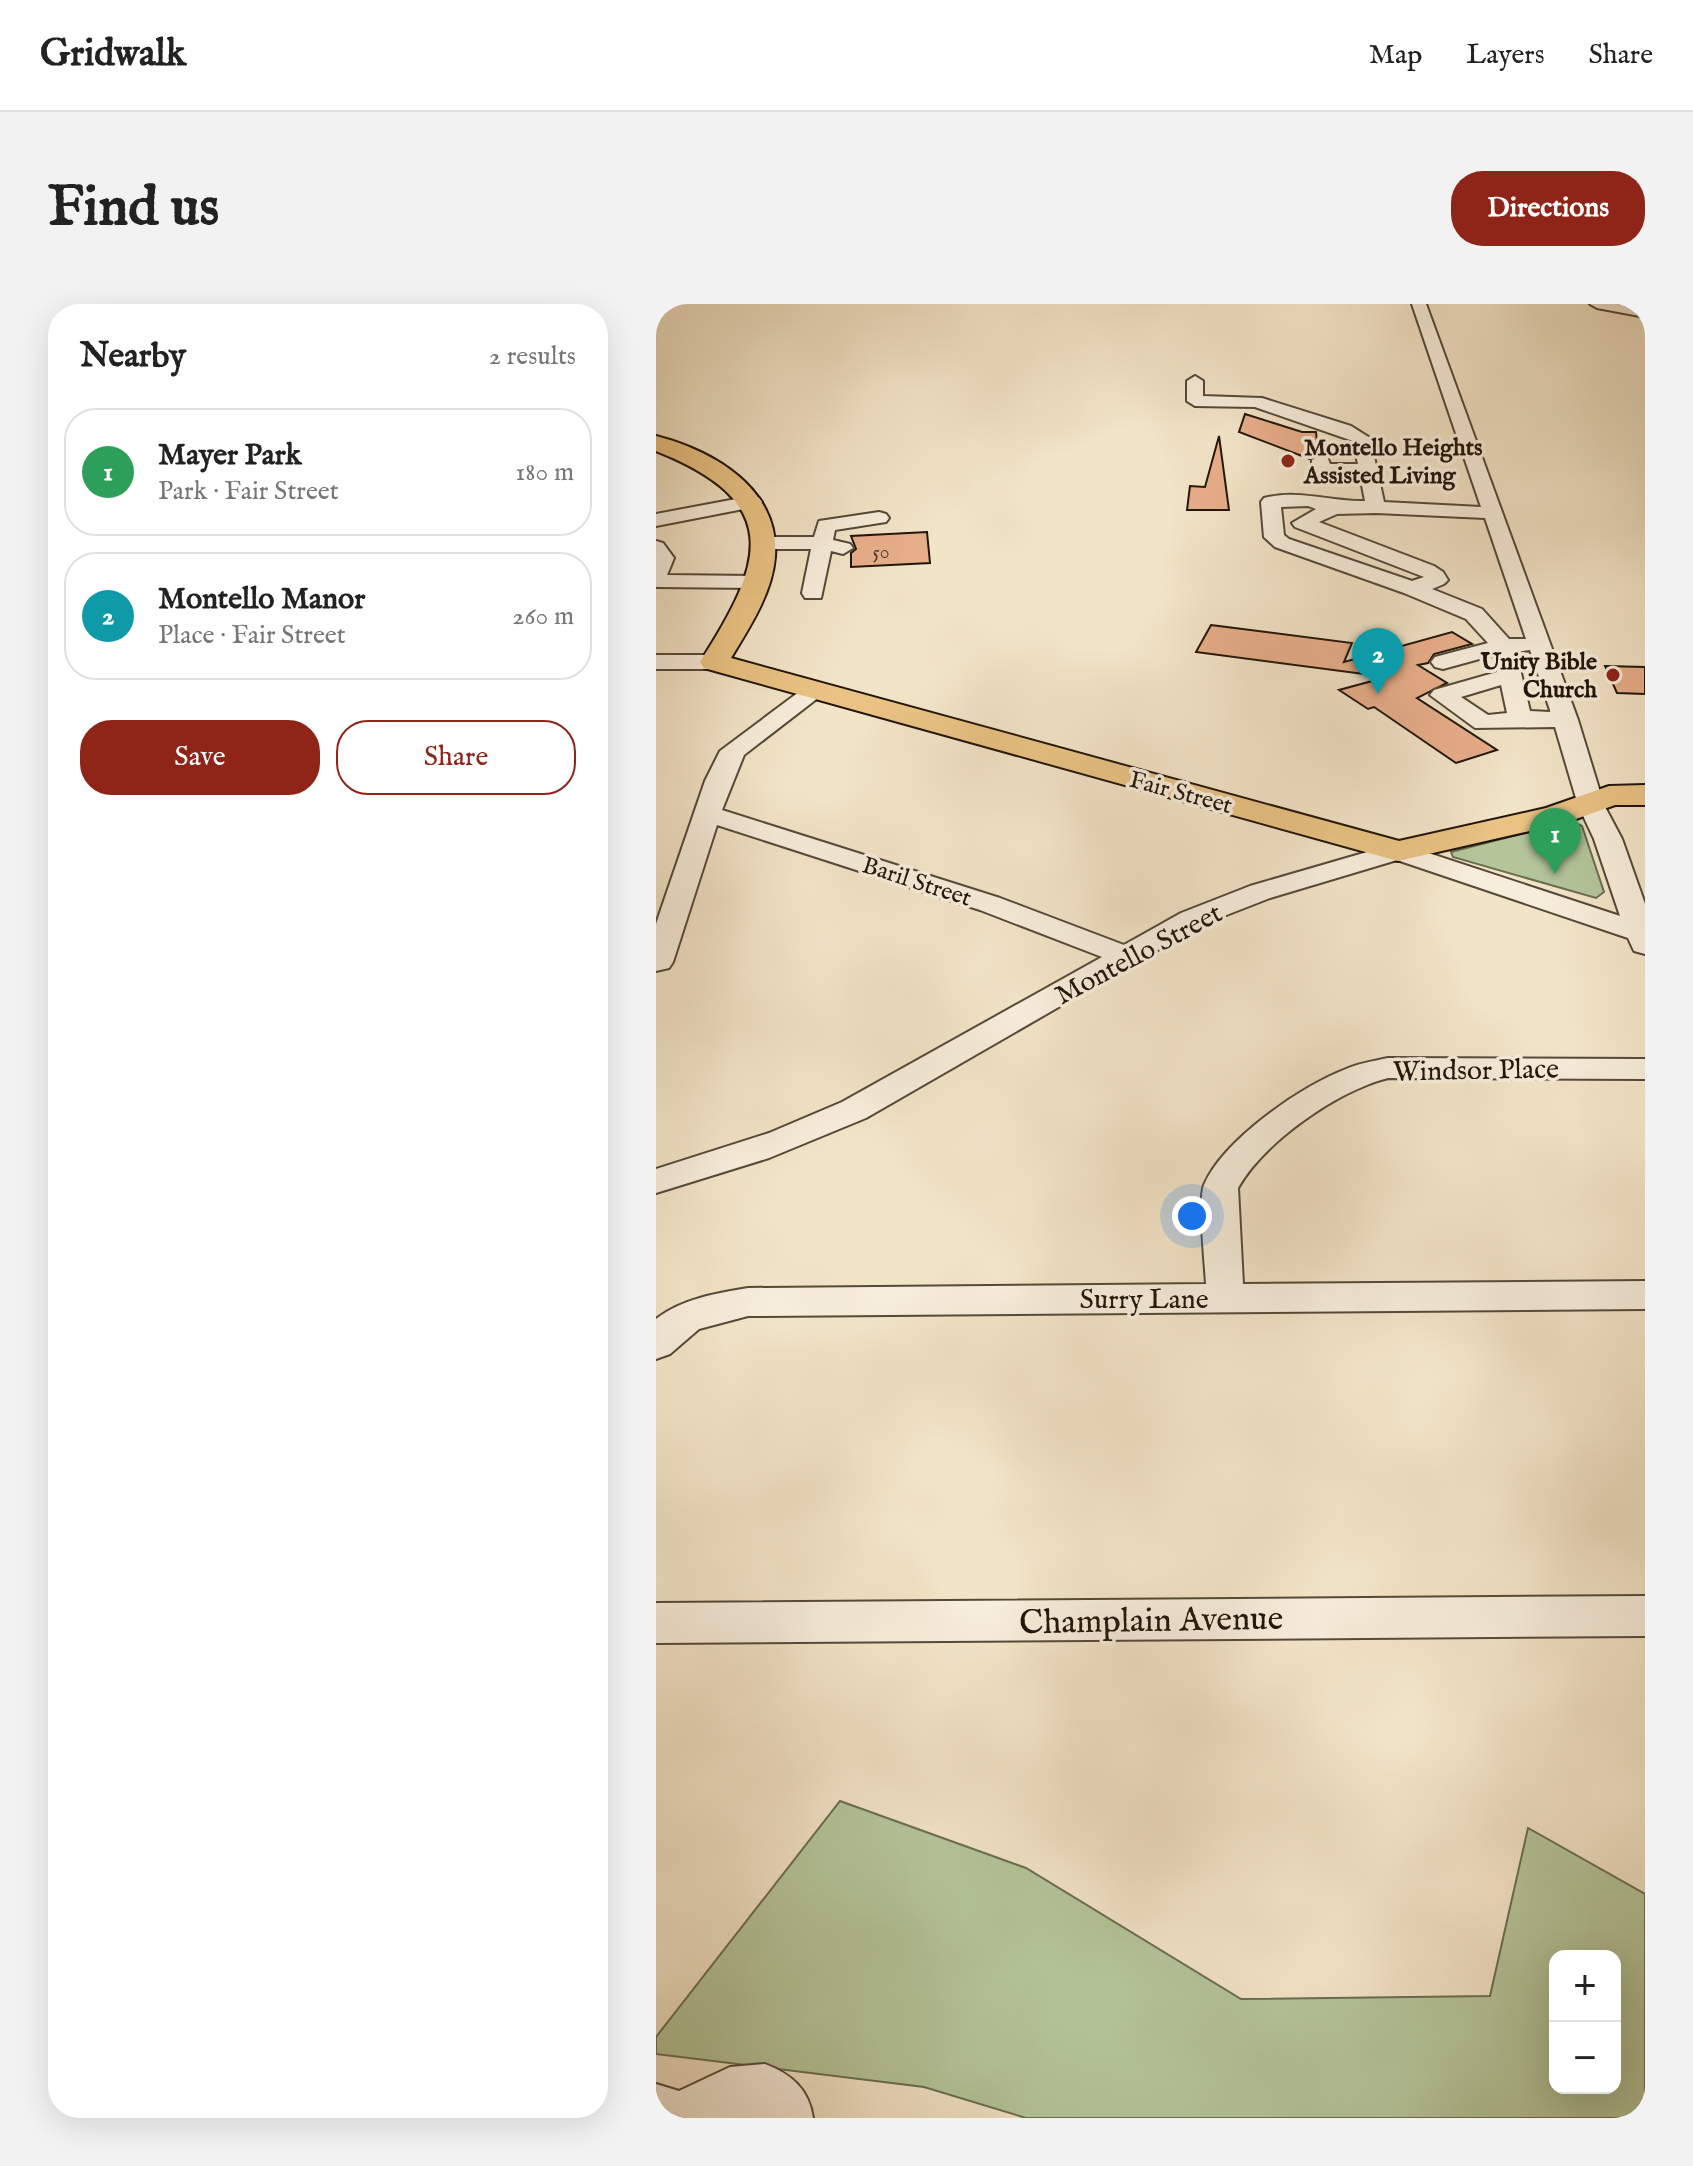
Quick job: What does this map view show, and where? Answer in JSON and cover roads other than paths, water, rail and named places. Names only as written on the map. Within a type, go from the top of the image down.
[{"type":"main road","points":[[656,443],[715,469],[741,488],[761,520],[770,564],[740,622],[714,662]]},
{"type":"main road","name":"Fair Street","points":[[714,662],[1398,851]]},
{"type":"main road","name":"Montello Street","points":[[1398,851],[1591,805],[1609,796],[1645,795]]},
{"type":"street","points":[[1419,304],[1566,720],[1591,805],[1608,839],[1643,937]]},
{"type":"street","points":[[1597,304],[1645,313]]},
{"type":"street","points":[[1195,381],[1195,401],[1256,402],[1361,438],[1376,507]]},
{"type":"street","points":[[1321,460],[1321,469],[1366,462]]},
{"type":"street","points":[[1493,513],[1333,508],[1310,500],[1280,499],[1271,502],[1274,537],[1282,543],[1412,588],[1474,614],[1503,646],[1520,718]]},
{"type":"street","points":[[656,520],[752,502]]},
{"type":"street","points":[[1302,523],[1333,508]]},
{"type":"street","points":[[813,593],[829,554],[826,525],[879,518]]},
{"type":"street","points":[[1273,524],[1302,523],[1436,576],[1437,580],[1412,588]]},
{"type":"street","points":[[656,547],[664,558],[656,578],[829,554]]},
{"type":"street","points":[[770,564],[829,554]]},
{"type":"street","points":[[1443,662],[1503,646],[1539,645]]},
{"type":"street","points":[[656,662],[714,662]]},
{"type":"street","points":[[1511,675],[1442,695],[1484,723],[1520,718],[1566,720]]},
{"type":"street","points":[[658,962],[708,814],[733,751],[815,691]]},
{"type":"street","name":"Baril Street","points":[[708,814],[990,904],[1124,955]]},
{"type":"street","name":"Fair Street","points":[[1398,851],[1643,937]]},
{"type":"street","name":"Montello Street","points":[[656,1181],[765,1148],[854,1110],[1191,919],[1260,892],[1398,851]]},
{"type":"street","name":"Windsor Place","points":[[1225,1298],[1220,1188],[1226,1172],[1245,1152],[1331,1090],[1357,1076],[1388,1068],[1645,1069]]},
{"type":"street","name":"Surry Lane","points":[[656,1344],[664,1332],[681,1320],[713,1308],[748,1302],[1645,1295]]},
{"type":"street","name":"Champlain Avenue","points":[[656,1623],[1645,1616]]},
{"type":"street","points":[[676,2114],[745,2090],[765,2092],[783,2109],[784,2118]]},
{"type":"place","name":"Montello Heights Assisted Living","points":[[1288,461]]},
{"type":"place","name":"Unity Bible Church","points":[[1613,675]]},
{"type":"place","name":"Montello Manor","points":[[1378,694]]},
{"type":"place","name":"Mayer Park","points":[[1555,874]]}]
